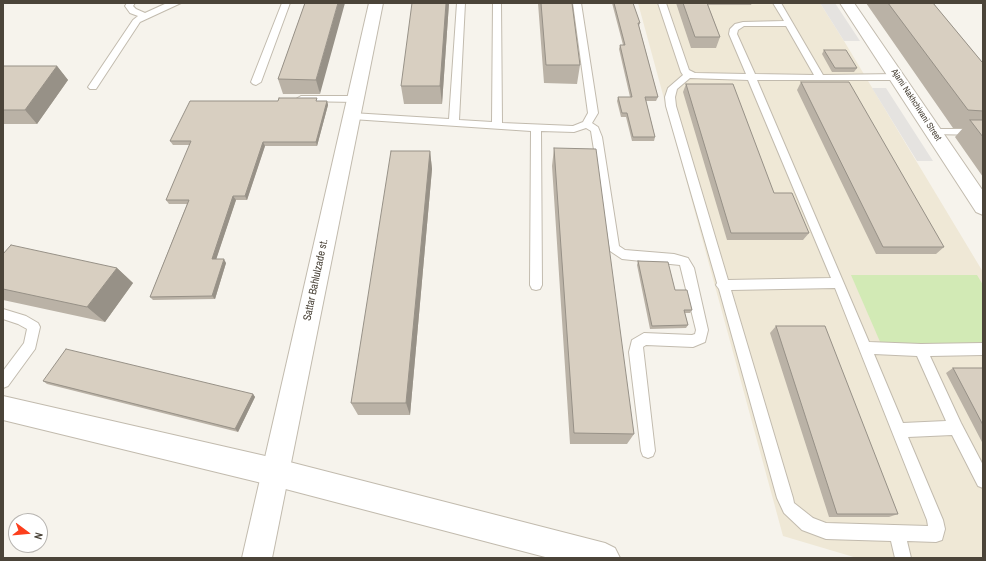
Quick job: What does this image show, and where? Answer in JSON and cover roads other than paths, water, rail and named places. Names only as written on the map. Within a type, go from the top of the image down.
[{"type":"street","name":"Sattar Bahlulzade st.","points":[[257,558],[274,472],[376,3]]},
{"type":"street","name":"Ajami Nakhchivani Street","points":[[848,3],[983,207]]},
{"type":"street","points":[[3,408],[274,472],[605,558]]},
{"type":"lane","points":[[131,3],[129,6],[133,11],[144,16]]},
{"type":"lane","points":[[93,87],[137,20],[171,4],[177,3]]},
{"type":"lane","points":[[256,82],[286,3]]},
{"type":"lane","points":[[454,124],[461,3]]},
{"type":"lane","points":[[497,3],[497,126]]},
{"type":"lane","points":[[290,98],[454,124],[574,129],[587,124],[593,113],[577,3]]},
{"type":"lane","points":[[662,3],[684,72],[688,75],[751,78],[898,77]]},
{"type":"lane","points":[[777,3],[820,78]]},
{"type":"lane","points":[[688,75],[673,88],[670,97],[671,106],[722,285],[773,452],[785,498],[790,508],[808,524],[826,531],[936,534],[937,529],[935,520],[866,348],[733,34],[734,29],[743,24],[789,23]]},
{"type":"lane","points":[[587,124],[595,129],[597,137],[614,248],[622,254],[684,261],[688,268],[702,330],[700,338],[693,341],[644,339],[637,344],[636,352],[648,451]]},
{"type":"lane","points":[[536,128],[536,286]]},
{"type":"lane","points":[[933,132],[983,132]]},
{"type":"lane","points":[[722,285],[839,283]]},
{"type":"lane","points":[[3,314],[22,320],[34,327],[30,345],[3,382]]},
{"type":"lane","points":[[866,348],[921,350],[983,349]]},
{"type":"lane","points":[[921,350],[956,428],[983,481]]},
{"type":"lane","points":[[899,430],[956,428]]},
{"type":"lane","points":[[897,534],[903,558]]}]
